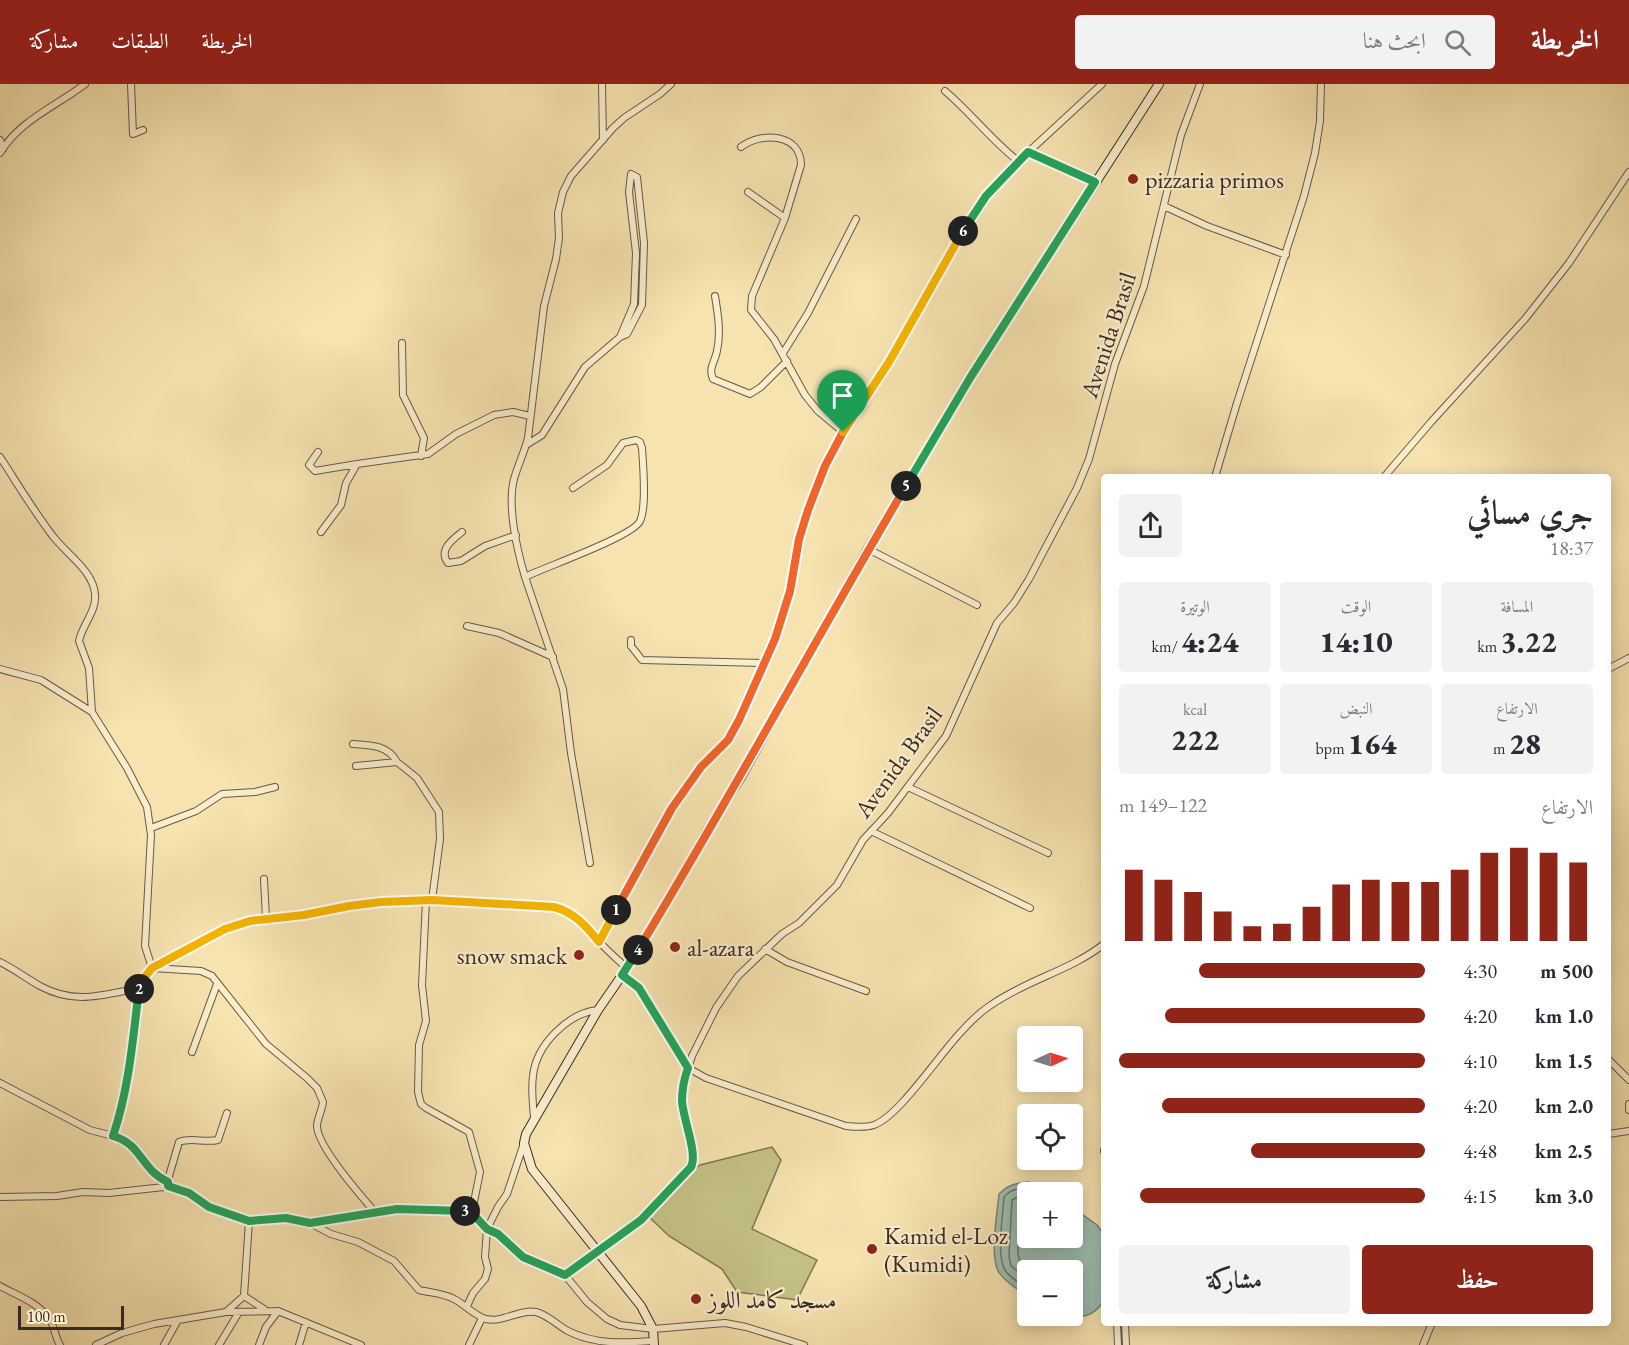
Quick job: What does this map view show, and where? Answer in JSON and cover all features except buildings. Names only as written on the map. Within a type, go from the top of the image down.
[{"type":"main road","points":[[654,1343],[653,1329],[641,1306],[532,1169],[524,1143],[526,1134],[598,1010],[741,777],[868,549],[970,378],[1159,84]]},
{"type":"street","points":[[1,151],[38,113],[85,84]]},
{"type":"street","points":[[131,84],[133,134],[143,130]]},
{"type":"street","points":[[602,84],[603,141]]},
{"type":"street","points":[[590,863],[571,753],[563,688],[525,577],[516,535],[514,478],[526,446],[544,306],[560,238],[559,204],[571,177],[624,118],[671,84]]},
{"type":"street","points":[[599,942],[672,808],[701,767],[728,740],[739,720],[775,639],[790,591],[799,539],[808,510],[825,466],[843,432],[889,362],[937,274],[986,196],[1018,161],[1102,84]]},
{"type":"street","name":"Avenida Brasil","points":[[565,1275],[647,1214],[694,1162],[694,1152],[689,1140],[682,1102],[683,1084],[716,1008],[738,976],[765,949],[799,923],[837,885],[863,840],[908,787],[946,736],[997,623],[1014,603],[1029,579],[1077,488],[1089,459],[1115,364],[1137,310],[1181,135],[1200,84]]},
{"type":"street","points":[[1216,474],[1286,255],[1315,153],[1320,121],[1321,84]]},
{"type":"street","points":[[945,91],[1018,161]]},
{"type":"street","points":[[741,147],[759,137],[772,136],[797,150],[801,158],[801,165],[785,218],[750,305],[753,315],[783,353],[805,395],[818,411],[843,432]]},
{"type":"street","points":[[0,140],[1,151]]},
{"type":"street","points":[[1028,152],[1095,182]]},
{"type":"street","points":[[1387,474],[1530,313],[1574,256],[1629,172]]},
{"type":"street","points":[[526,446],[542,435],[585,367],[620,337],[627,334],[642,304],[644,243],[637,177],[631,174],[629,192],[636,253],[634,304],[620,337]]},
{"type":"street","points":[[748,192],[785,218]]},
{"type":"street","points":[[1164,206],[1207,226],[1286,255]]},
{"type":"street","points":[[783,353],[808,313],[856,219]]},
{"type":"street","points":[[715,296],[719,334],[717,351],[711,368],[713,379],[750,394],[761,387],[787,361]]},
{"type":"street","points":[[402,343],[403,395],[424,438],[421,456]]},
{"type":"street","points":[[318,452],[309,465],[315,471],[421,456],[479,421],[494,415],[513,412],[530,416]]},
{"type":"street","points":[[525,577],[637,526],[643,504],[640,442],[636,440],[623,443],[607,465],[573,488]]},
{"type":"street","points":[[0,457],[52,535],[67,554],[84,569],[92,582],[95,600],[79,641],[89,668],[92,712]]},
{"type":"street","points":[[321,532],[341,505],[346,483],[357,464]]},
{"type":"street","points":[[462,532],[445,549],[444,556],[448,563],[460,561],[485,546],[516,535]]},
{"type":"street","points":[[868,549],[977,605]]},
{"type":"street","points":[[467,626],[499,633],[553,657]]},
{"type":"street","points":[[631,640],[632,646],[642,660],[763,663]]},
{"type":"street","points":[[1611,667],[1629,658]]},
{"type":"street","points":[[0,669],[41,680],[92,712],[127,768],[147,807],[151,828],[144,946],[152,968]]},
{"type":"street","points":[[353,744],[382,748],[392,754],[417,778],[439,812],[440,839],[429,900],[422,985],[426,1022],[419,1045],[418,1092],[421,1104],[426,1108],[469,1132],[480,1172],[473,1214]]},
{"type":"street","points":[[356,766],[398,762]]},
{"type":"street","points":[[151,828],[196,811],[222,794],[261,791],[274,787]]},
{"type":"street","points":[[908,787],[1048,853]]},
{"type":"street","points":[[871,831],[1030,908]]},
{"type":"street","points":[[264,879],[266,919]]},
{"type":"street","points":[[113,1136],[129,1069],[139,988],[152,968],[225,929],[250,921],[304,915],[370,903],[429,900],[554,907],[567,910],[582,921],[639,988],[688,1068],[706,1077],[846,1126],[873,1126],[889,1116],[959,1034],[991,1005],[1005,996],[1068,967],[1101,946]]},
{"type":"street","points":[[765,949],[787,962],[866,990]]},
{"type":"street","points":[[0,962],[41,987],[69,997],[93,998],[139,988]]},
{"type":"street","points":[[152,968],[201,971],[212,976],[266,1044],[307,1078],[320,1093],[323,1102],[317,1125],[319,1136],[354,1188],[374,1211]]},
{"type":"street","points":[[192,1052],[217,984]]},
{"type":"street","points":[[534,1118],[533,1074],[539,1056],[565,1023],[585,1011],[598,1010]]},
{"type":"street","points":[[1611,1062],[1629,1080]]},
{"type":"street","points":[[0,1083],[90,1130],[130,1143],[156,1176],[189,1193],[209,1207],[249,1221],[286,1218],[310,1223],[331,1234],[358,1242],[394,1261],[419,1290],[443,1294],[483,1318],[501,1318],[523,1312],[534,1312],[545,1315],[582,1337],[620,1344],[654,1343]]},
{"type":"street","points":[[1629,1104],[1629,1110]]},
{"type":"street","points":[[168,1184],[179,1142],[187,1139],[209,1142],[218,1140],[227,1113]]},
{"type":"street","points":[[1611,1134],[1629,1131]]},
{"type":"street","points":[[466,1306],[473,1293],[486,1279],[487,1229],[507,1194],[524,1143]]},
{"type":"street","points":[[0,1197],[57,1196],[83,1192],[109,1193],[168,1184]]},
{"type":"street","points":[[310,1223],[374,1211],[459,1210],[473,1214],[487,1229],[498,1234],[523,1257],[565,1275],[587,1302],[607,1319],[620,1325],[653,1329],[725,1323],[804,1345]]},
{"type":"street","points":[[226,1312],[244,1296],[249,1221]]},
{"type":"street","points":[[0,1286],[29,1301],[42,1311],[50,1319],[60,1345]]},
{"type":"street","points":[[244,1296],[266,1310]]},
{"type":"street","points":[[96,1345],[136,1328],[226,1312],[266,1310],[278,1311],[361,1345]]},
{"type":"street","points":[[259,1345],[266,1327],[278,1311]]},
{"type":"street","points":[[219,1345],[239,1312]]},
{"type":"street","points":[[469,1345],[483,1318]]},
{"type":"street","points":[[164,1345],[178,1320]]},
{"type":"street","points":[[299,1345],[306,1322]]},
{"type":"street","points":[[1117,1326],[1118,1345]]},
{"type":"street","points":[[1125,1326],[1126,1345]]},
{"type":"street","points":[[1423,1345],[1431,1326]]},
{"type":"shaded area","points":[[772,1147],[781,1160],[752,1229],[817,1260],[797,1300],[737,1292],[722,1269],[669,1236],[649,1217],[665,1194],[700,1165]]},
{"type":"water","points":[[1017,1184],[1017,1248],[1083,1248],[1083,1215],[1101,1230],[1101,1306],[1091,1314],[1083,1317],[1083,1260],[1017,1260],[1017,1289],[998,1271],[994,1244],[999,1194]]},
{"type":"place","name":"pizzaria primos","points":[[1133,179]]},
{"type":"place","name":"al-azara","points":[[675,947]]},
{"type":"place","name":"snow smack","points":[[579,955]]},
{"type":"place","name":"Kamid el-Loz (Kumidi)","points":[[872,1249]]},
{"type":"place","name":"مسجد كامد اللوز","points":[[696,1299]]},
{"type":"route","points":[[1028,152],[1095,182],[970,378],[868,549],[770,721],[741,777],[622,975],[639,988],[688,1068],[683,1084],[682,1102],[689,1140],[694,1152],[694,1162],[641,1220],[565,1275],[523,1257],[498,1234],[487,1229],[473,1214],[459,1210],[374,1211],[310,1223],[286,1218],[249,1221],[233,1217],[209,1207],[189,1193],[168,1186],[168,1182],[156,1176],[147,1167],[130,1143],[113,1136],[126,1085],[141,982],[152,968],[235,925],[349,906],[432,900],[554,907],[567,910],[582,921],[599,942],[672,808],[701,767],[728,740],[739,720],[775,639],[790,591],[799,539],[808,510],[825,466],[843,432],[889,362],[937,274],[970,220],[986,196],[1010,169],[1028,152]]}]
